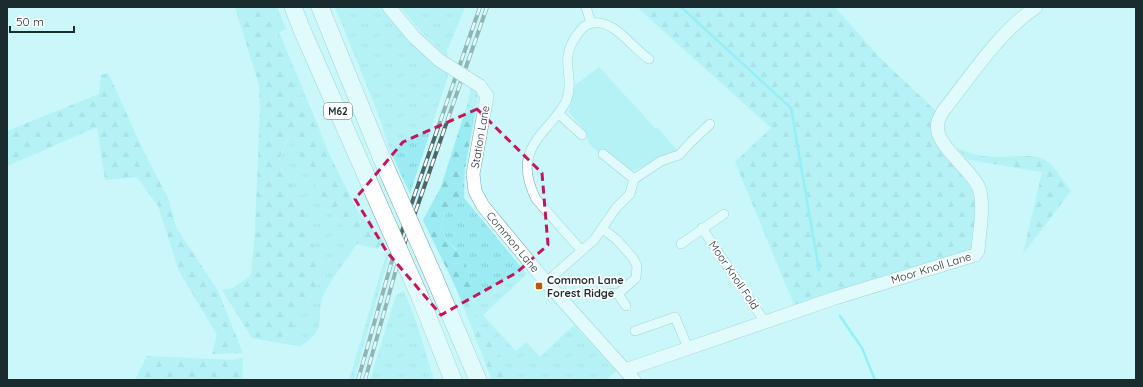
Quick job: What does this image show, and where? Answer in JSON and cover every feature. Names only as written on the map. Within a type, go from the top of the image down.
[{"type":"highway","name":"M62","points":[[294,7],[302,30],[420,297],[453,380]]},
{"type":"highway","name":"M62","points":[[320,7],[382,159],[478,380]]},
{"type":"street","name":"Station Lane","points":[[390,7],[414,37],[439,60],[480,86],[487,96],[473,174],[475,191]]},
{"type":"street","points":[[586,7],[591,23]]},
{"type":"street","name":"Moor Knoll Lane","points":[[625,370],[843,296],[975,255],[978,251],[981,199],[978,187],[974,179],[942,141],[938,131],[938,123],[943,111],[998,41],[1012,26],[1036,7]]},
{"type":"street","points":[[581,250],[536,199],[529,179],[528,156],[532,145],[563,108],[569,92],[568,51],[582,28],[591,23],[597,22],[611,26],[649,59]]},
{"type":"street","points":[[558,114],[582,135]]},
{"type":"street","points":[[546,282],[594,240],[616,208],[630,194],[634,179],[661,161],[679,155],[710,124]]},
{"type":"street","points":[[603,154],[634,179]]},
{"type":"street","name":"Common Lane","points":[[475,191],[483,206],[546,282],[634,380]]},
{"type":"street","name":"Moor Knoll Fold","points":[[681,244],[724,214]]},
{"type":"street","name":"Moor Knoll Fold","points":[[702,228],[765,322]]},
{"type":"street","points":[[603,229],[627,250],[637,266],[636,278],[614,294],[626,306]]},
{"type":"street","points":[[635,332],[675,317],[688,348]]},
{"type":"highlighted area","points":[[477,109],[542,173],[548,245],[516,273],[441,315],[387,252],[355,199],[403,142]]},
{"type":"green space","points":[[235,7],[264,7],[293,81],[357,210],[383,242],[377,249],[357,244],[327,206],[289,136],[277,164],[301,197],[311,240],[325,270],[292,330],[279,343],[252,338],[222,290],[233,288],[251,275],[255,229],[260,110],[259,85]]},
{"type":"green space","points":[[264,7],[277,7],[286,29],[279,32],[330,155],[293,81]]},
{"type":"green space","points":[[335,7],[382,7],[395,24],[448,72],[410,194],[389,148],[379,116]]},
{"type":"green space","points":[[400,7],[465,7],[447,51],[447,57],[424,35]]},
{"type":"green space","points":[[637,7],[835,7],[879,57],[937,112],[932,122],[932,133],[944,154],[969,184],[973,193],[975,214],[970,252],[926,263],[795,307],[735,162],[771,128]]},
{"type":"green space","points":[[599,67],[655,128],[658,128],[676,149],[676,151],[633,171],[622,166],[602,150],[597,151],[589,144],[586,132],[569,112],[575,85]]},
{"type":"green space","points":[[108,73],[145,154],[168,198],[176,227],[218,291],[243,353],[212,354],[217,335],[179,271],[158,206],[137,177],[105,180],[97,127],[7,166],[7,131],[99,94],[101,75]]},
{"type":"green space","points":[[470,88],[476,91],[478,98],[460,196],[455,204],[443,215],[441,228],[446,239],[465,261],[474,297],[476,316],[512,380],[492,380],[456,288],[423,220],[441,187],[469,99]]},
{"type":"green space","points":[[290,135],[327,206],[357,244],[325,291],[321,305],[320,323],[315,334],[301,346],[279,343],[292,330],[325,270],[311,240],[301,197],[277,164]]},
{"type":"green space","points":[[956,148],[986,156],[1034,156],[1045,160],[1059,174],[1071,191],[1023,254],[1042,172],[969,160]]},
{"type":"green space","points":[[465,166],[464,198],[527,274],[483,315],[516,351],[526,342],[540,357],[574,325],[616,371],[607,380],[512,380],[476,316],[474,297],[455,248],[446,239],[441,228],[443,215],[454,204],[460,193]]},
{"type":"green space","points":[[387,251],[389,256],[354,380],[349,380]]},
{"type":"green space","points":[[404,291],[416,321],[434,380],[370,380],[396,295]]},
{"type":"green space","points":[[147,356],[235,360],[243,357],[242,380],[135,380]]},
{"type":"waterway","points":[[681,7],[791,108],[819,270]]},
{"type":"waterway","points":[[840,316],[862,348],[875,380]]},
{"type":"railway","points":[[358,380],[393,257],[480,7]]},
{"type":"railway","points":[[365,380],[399,259],[487,7]]},
{"type":"place","name":"Common Lane Forest Ridge","points":[[539,286]]}]
